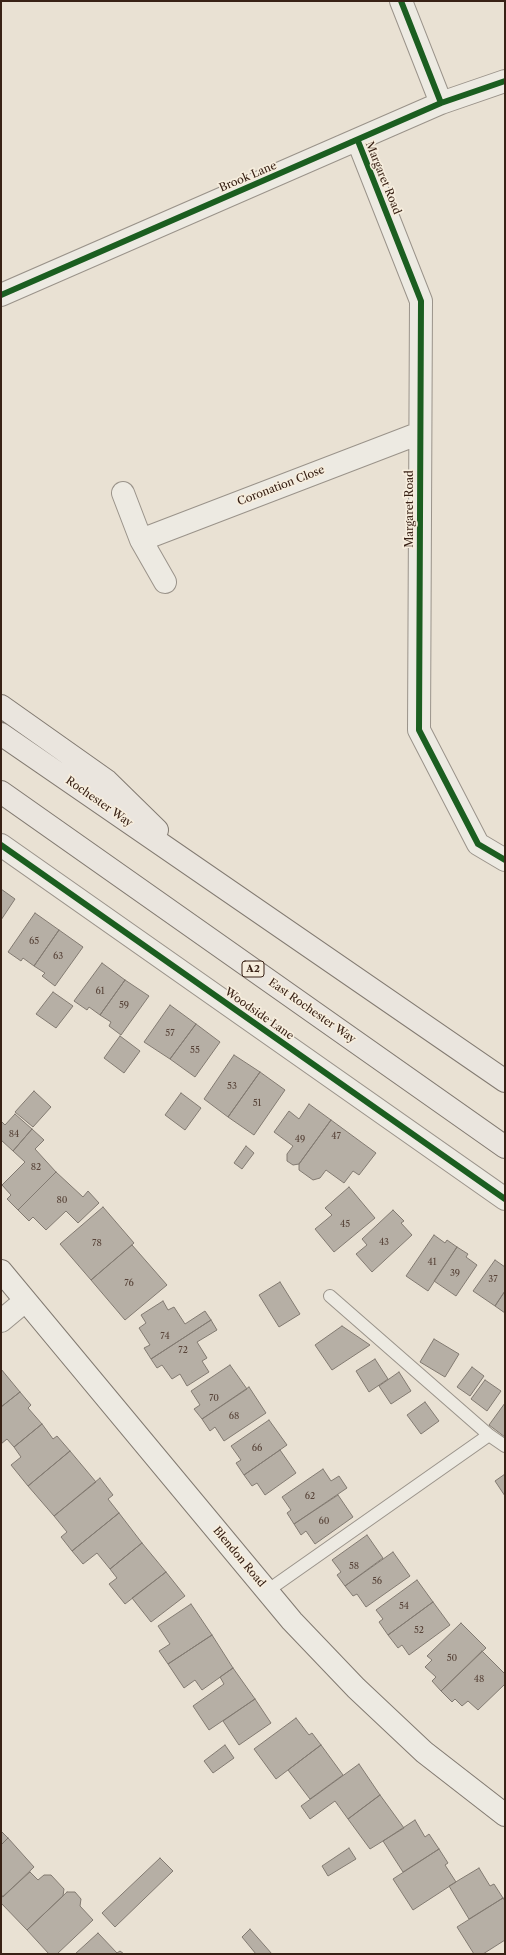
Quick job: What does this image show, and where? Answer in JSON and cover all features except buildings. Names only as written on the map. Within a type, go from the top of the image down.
[{"type":"highway","points":[[1,706],[107,781],[197,871],[400,1007],[505,1081]]},
{"type":"highway","name":"Rochester Way","points":[[1,734],[197,871]]},
{"type":"highway","name":"East Rochester Way","points":[[1,792],[505,1147]]},
{"type":"street","points":[[401,1],[441,103]]},
{"type":"street","name":"Brook Lane","points":[[1,295],[358,141],[441,103],[505,81]]},
{"type":"street","name":"Margaret Road","points":[[358,141],[421,301],[419,730],[478,844],[505,860]]},
{"type":"street","name":"Coronation Close","points":[[141,540],[420,433]]},
{"type":"street","points":[[122,493],[141,540],[165,582]]},
{"type":"street","name":"Woodside Lane","points":[[1,845],[505,1199]]},
{"type":"street","name":"Blendon Road","points":[[1,1271],[292,1621],[356,1688],[424,1752],[505,1815]]},
{"type":"street","points":[[1,1321],[25,1301]]},
{"type":"lane","points":[[330,1296],[489,1435],[505,1446]]},
{"type":"lane","points":[[267,1591],[489,1435]]},
{"type":"cycle path","points":[[401,1],[441,103]]},
{"type":"cycle path","points":[[1,295],[441,103],[505,81]]},
{"type":"cycle path","points":[[358,141],[421,301],[419,730],[478,844],[505,860]]},
{"type":"cycle path","points":[[1,845],[505,1199]]}]
